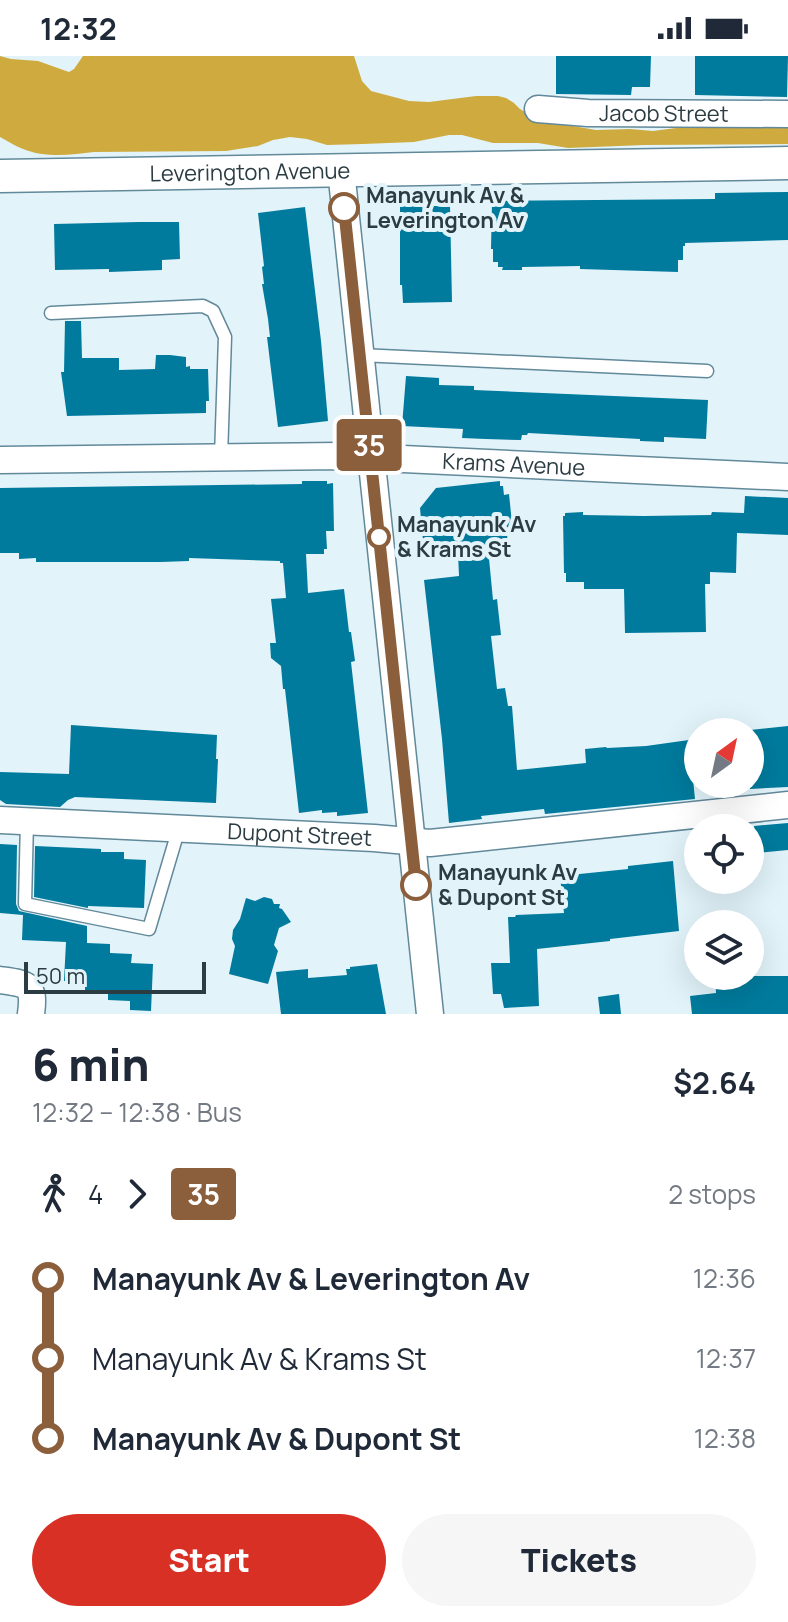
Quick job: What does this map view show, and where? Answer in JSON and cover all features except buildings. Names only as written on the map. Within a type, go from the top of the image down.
[{"type":"street","name":"Jacob Street","points":[[538,109],[588,113],[788,114]]},
{"type":"street","name":"Leverington Avenue","points":[[0,176],[788,163]]},
{"type":"street","points":[[341,170],[430,1014]]},
{"type":"street","name":"Krams Avenue","points":[[0,460],[371,457],[788,477]]},
{"type":"street","name":"Dupont Street","points":[[0,820],[449,842],[788,805]]},
{"type":"street","points":[[0,980],[25,985],[31,991],[31,1014]]},
{"type":"lane","points":[[51,313],[210,308],[225,337],[221,457]]},
{"type":"lane","points":[[360,355],[707,371]]},
{"type":"lane","points":[[27,821],[25,904],[149,929],[179,828]]},
{"type":"shaded area","points":[[0,56],[38,61],[69,72],[83,56],[354,56],[362,81],[371,91],[409,101],[498,96],[506,98],[538,120],[596,130],[788,126],[788,144],[568,148],[538,143],[493,143],[449,135],[414,142],[327,145],[290,137],[226,151],[49,155],[31,152],[0,137]]},
{"type":"bus line","name":"35","points":[[344,208],[416,885]]},
{"type":"place","name":"Manayunk Av & Leverington Av","points":[[344,208]]},
{"type":"place","name":"Manayunk Av & Krams St","points":[[379,537]]},
{"type":"place","name":"Manayunk Av & Dupont St","points":[[416,885]]}]
